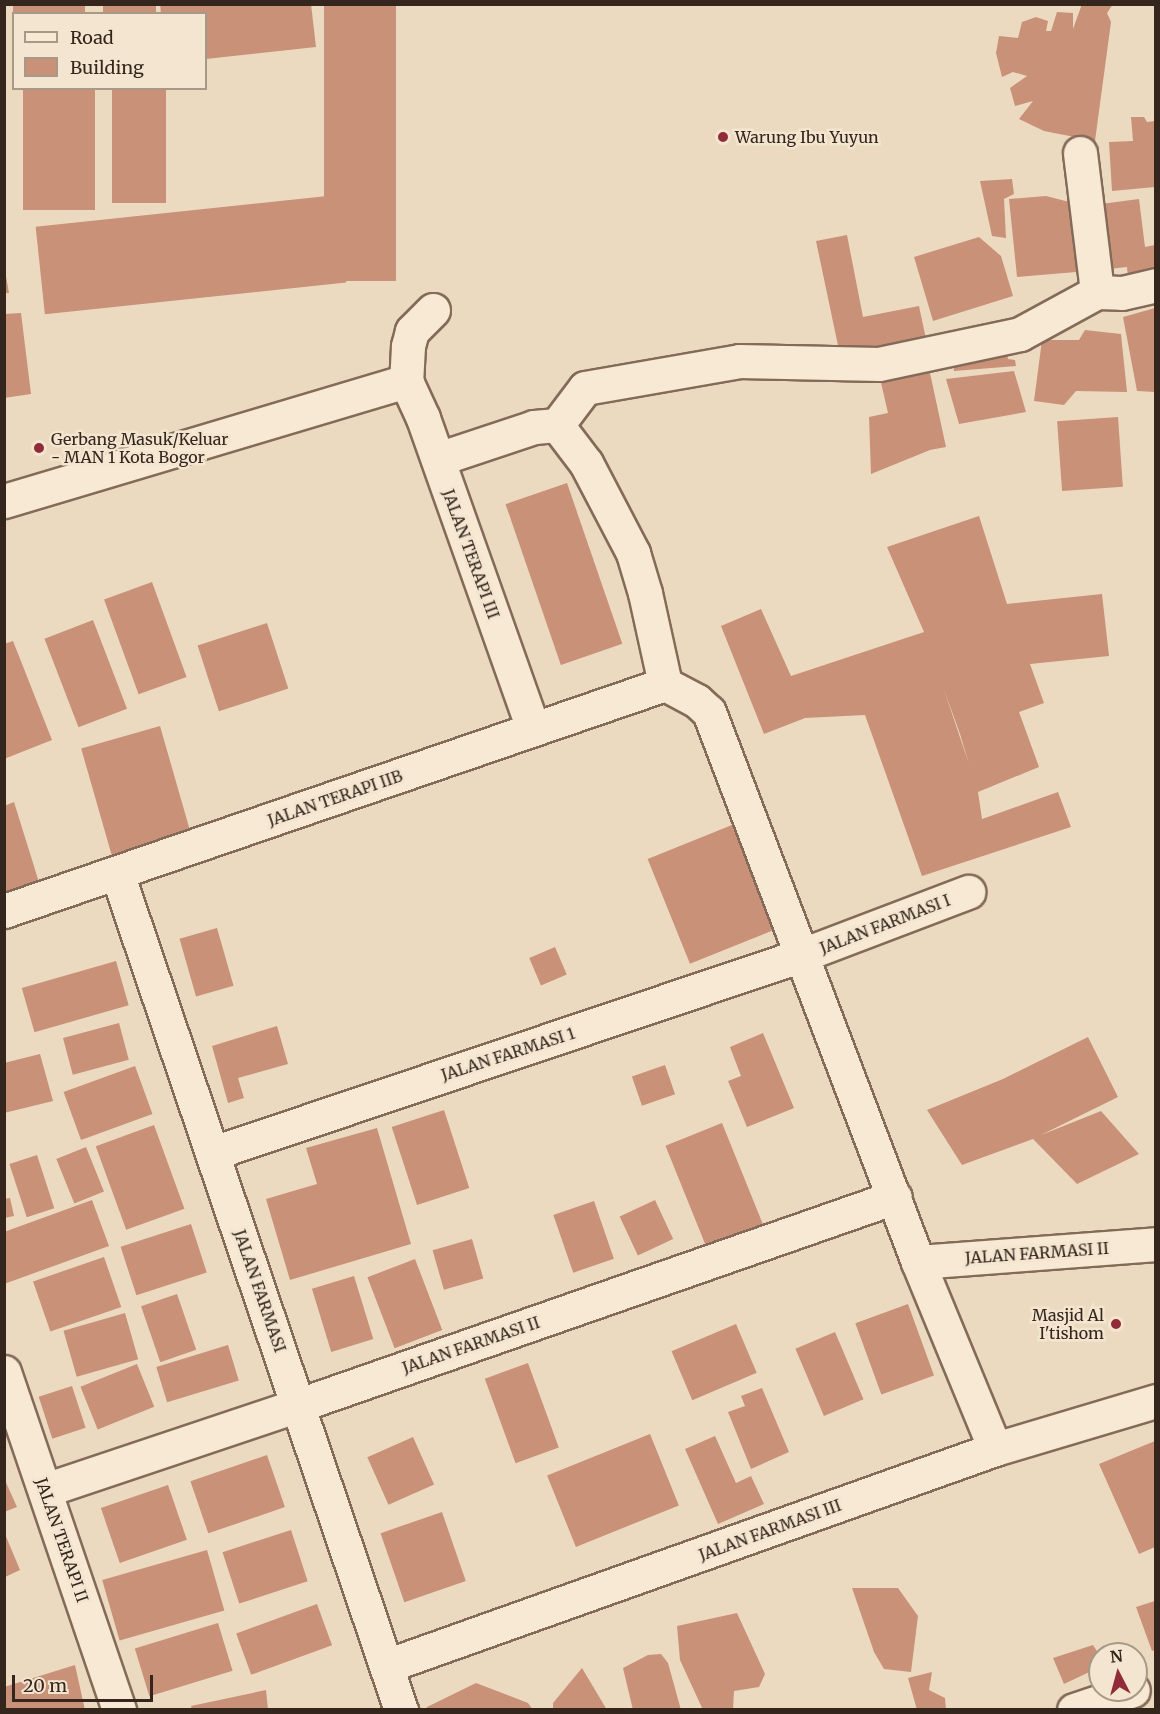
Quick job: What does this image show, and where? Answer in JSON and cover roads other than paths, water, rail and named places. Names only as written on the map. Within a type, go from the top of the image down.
[{"type":"street","points":[[1080,153],[1097,292]]},
{"type":"street","points":[[438,459],[534,427],[557,425],[585,388],[739,361],[879,364],[1020,334],[1097,292],[1122,293],[1155,285]]},
{"type":"street","points":[[4,501],[406,381],[408,346],[412,331],[433,310]]},
{"type":"street","name":"JALAN TERAPI III","points":[[406,381],[438,459],[533,729]]},
{"type":"street","points":[[557,425],[586,463],[633,553],[645,593],[665,684],[697,701],[710,712],[918,1262],[995,1449]]},
{"type":"street","name":"JALAN TERAPI IIB","points":[[4,911],[665,684]]},
{"type":"street","name":"JALAN FARMASI","points":[[117,873],[401,1710]]},
{"type":"street","name":"JALAN FARMASI I","points":[[802,956],[968,892]]},
{"type":"street","name":"JALAN FARMASI 1","points":[[213,1153],[802,956]]},
{"type":"street","name":"JALAN FARMASI II","points":[[45,1490],[299,1405],[895,1197]]},
{"type":"street","name":"JALAN FARMASI II","points":[[918,1262],[1155,1244]]},
{"type":"street","name":"JALAN TERAPI II","points":[[4,1372],[119,1710]]},
{"type":"street","name":"JALAN FARMASI III","points":[[386,1666],[995,1449],[1155,1401]]},
{"type":"street","points":[[1074,1710],[1097,1702]]},
{"type":"place","name":"Warung Ibu Yuyun","points":[[723,137]]},
{"type":"place","name":"Gerbang Masuk/Keluar - MAN 1 Kota Bogor","points":[[39,448]]},
{"type":"place","name":"Masjid Al I'tishom","points":[[1116,1324]]}]
